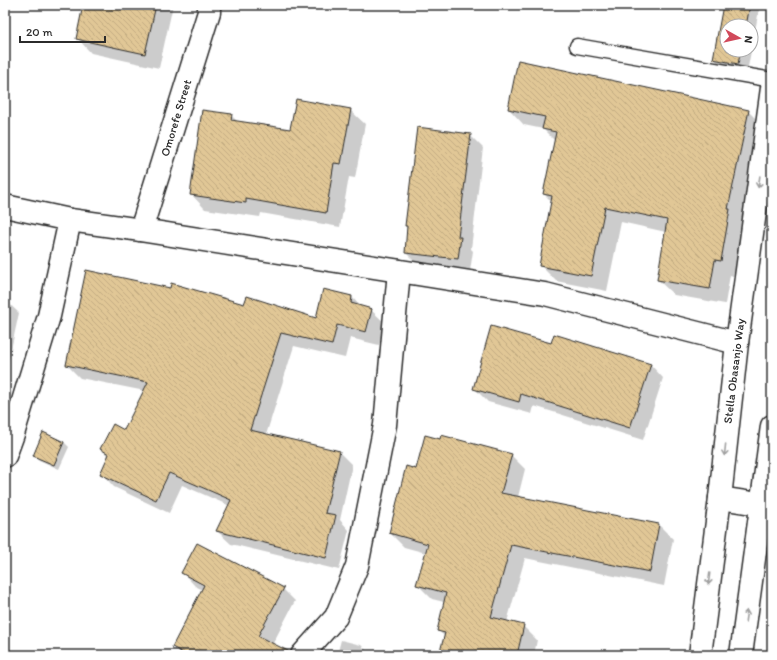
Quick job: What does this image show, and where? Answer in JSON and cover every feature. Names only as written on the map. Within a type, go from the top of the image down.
[{"type":"street","name":"Omorefe Street","points":[[141,230],[209,5]]},
{"type":"street","name":"Stella Obasanjo Way","points":[[700,655],[720,498],[737,343],[772,88]]},
{"type":"street","points":[[5,206],[70,220],[545,294],[737,343]]},
{"type":"street","points":[[5,456],[49,316],[70,220]]},
{"type":"street","points":[[302,655],[336,617],[357,566],[385,425],[399,271]]},
{"type":"street","points":[[741,655],[767,505],[772,426]]},
{"type":"street","points":[[720,498],[767,505]]},
{"type":"lane","points":[[577,46],[772,80]]},
{"type":"building","points":[[83,5],[156,5],[145,54],[76,39]]},
{"type":"building","points":[[723,5],[750,5],[748,18],[721,18]]},
{"type":"building","points":[[719,27],[719,58],[739,58],[738,64],[713,59]]},
{"type":"building","points":[[518,60],[749,110],[728,209],[730,209],[721,261],[715,260],[710,289],[657,280],[667,220],[605,207],[591,276],[539,266],[552,196],[543,194],[556,132],[542,129],[545,117],[508,109]]},
{"type":"building","points":[[296,99],[351,109],[341,164],[334,163],[326,213],[246,199],[246,203],[190,195],[202,110],[232,114],[231,120],[290,129]]},
{"type":"building","points":[[417,127],[471,134],[458,237],[461,237],[458,259],[405,253],[407,226],[405,226]]},
{"type":"building","points":[[86,270],[170,288],[171,283],[244,304],[247,296],[316,318],[323,289],[352,296],[351,303],[372,309],[366,332],[337,325],[332,345],[281,333],[250,430],[340,451],[325,513],[336,515],[326,558],[216,531],[231,500],[169,473],[156,500],[100,474],[109,454],[100,449],[113,424],[124,430],[148,382],[66,365]]},
{"type":"building","points":[[491,326],[551,343],[554,334],[651,364],[630,428],[521,394],[519,402],[473,389]]},
{"type":"building","points":[[43,432],[64,442],[54,465],[33,456]]},
{"type":"building","points":[[425,435],[440,439],[441,435],[512,454],[501,493],[659,524],[650,572],[511,545],[491,617],[524,625],[517,655],[439,655],[445,633],[437,631],[446,593],[416,585],[428,544],[389,533],[406,466],[416,469]]},
{"type":"building","points":[[197,543],[284,588],[258,636],[290,652],[290,655],[187,655],[172,647],[204,585],[181,573]]}]
